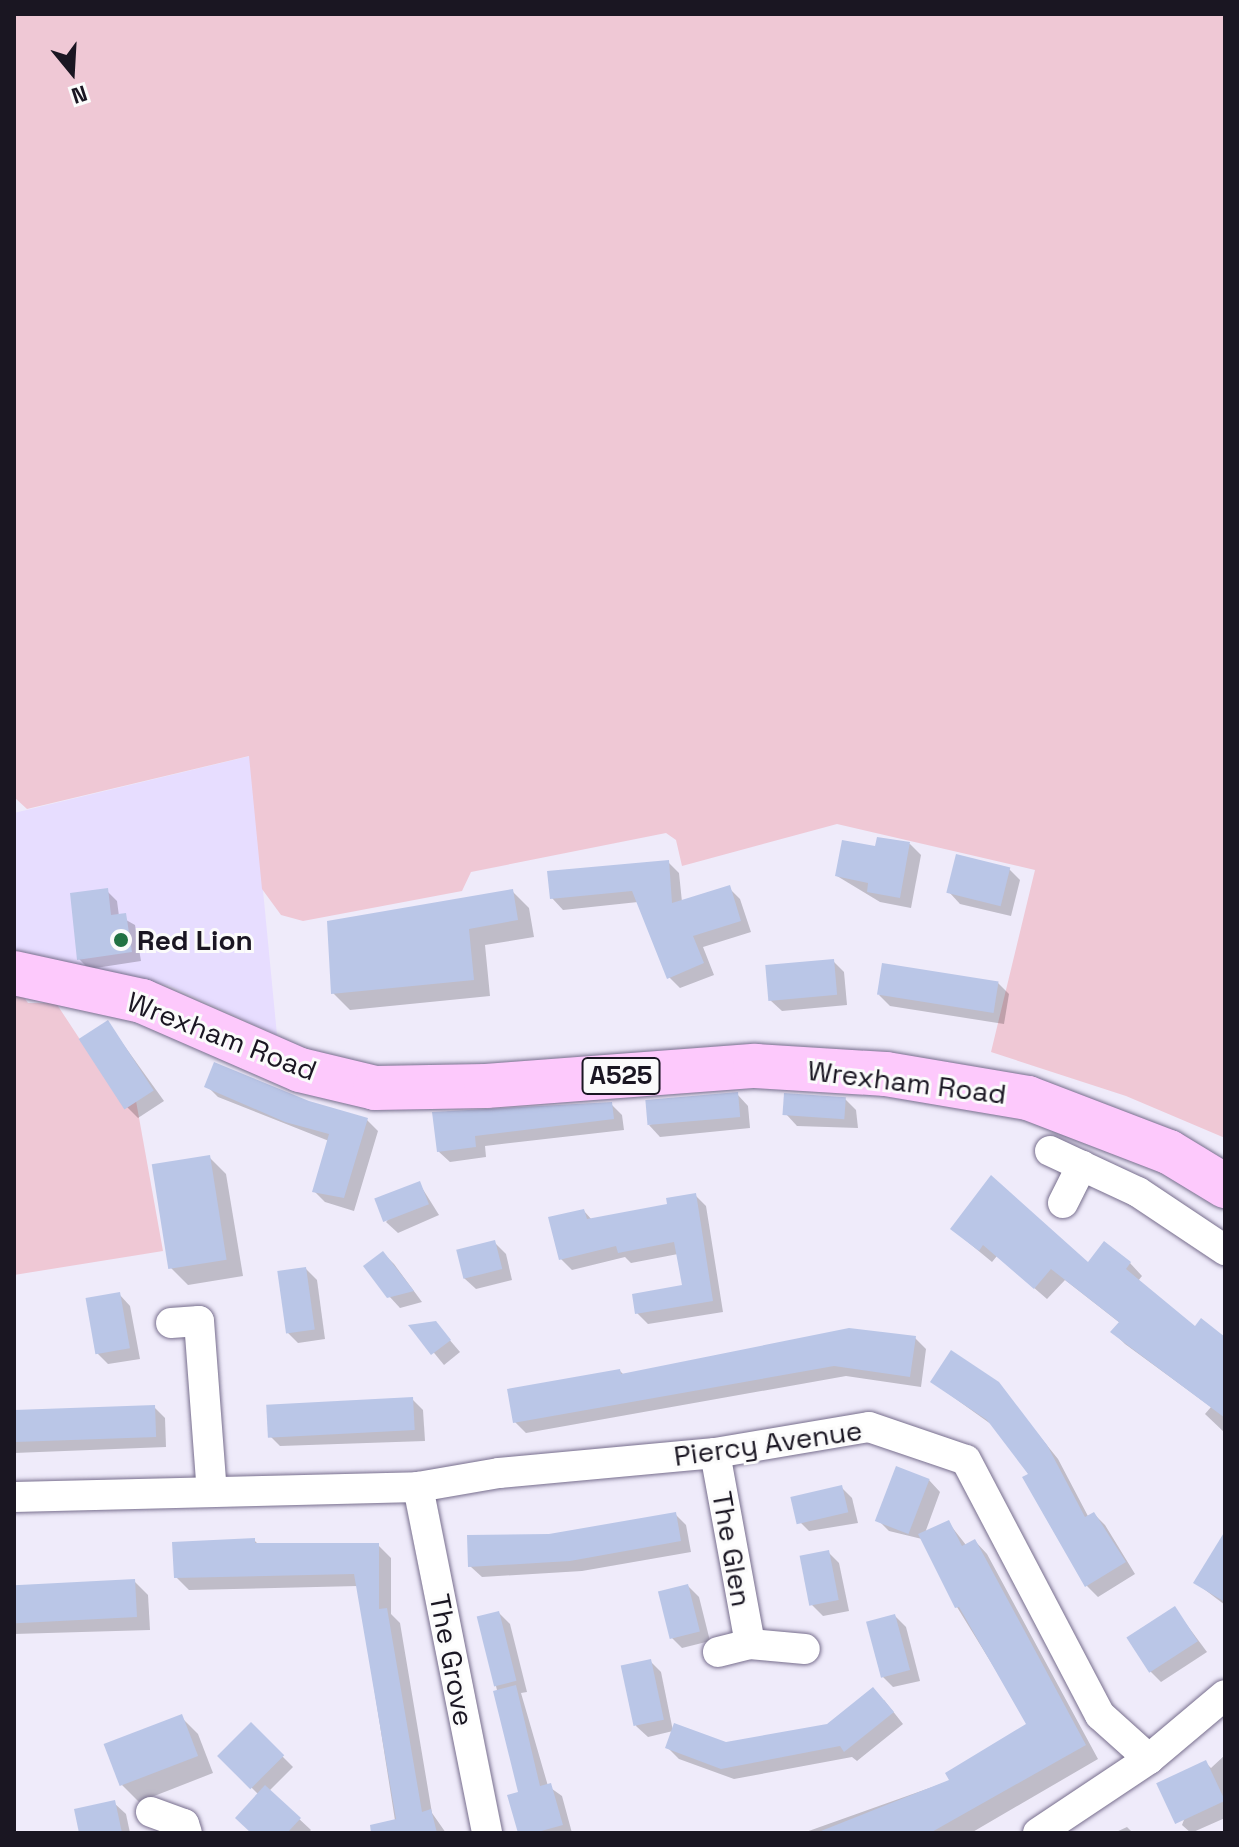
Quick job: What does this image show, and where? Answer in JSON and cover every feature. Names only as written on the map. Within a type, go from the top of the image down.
[{"type":"main road","name":"Wrexham Road","points":[[14,973],[142,1001],[300,1070],[375,1088],[486,1086],[755,1066],[886,1074],[1015,1095],[1169,1152],[1225,1186]]},
{"type":"street","points":[[1050,1151],[1138,1192],[1225,1250]]},
{"type":"street","points":[[1063,1203],[1082,1165]]},
{"type":"street","points":[[171,1323],[199,1321],[212,1492]]},
{"type":"street","name":"Piercy Avenue","points":[[14,1497],[418,1487],[499,1473],[715,1453],[869,1427],[966,1460],[1100,1715],[1149,1759]]},
{"type":"street","name":"The Glen","points":[[715,1453],[750,1644]]},
{"type":"street","name":"The Grove","points":[[418,1487],[487,1833]]},
{"type":"street","name":"The Glen","points":[[718,1652],[750,1644],[805,1649]]},
{"type":"street","points":[[1038,1833],[1149,1759],[1225,1695]]},
{"type":"street","points":[[151,1812],[193,1823]]},
{"type":"shaded area","points":[[14,14],[1225,14],[1225,1138],[1126,1096],[991,1052],[1035,870],[837,824],[682,866],[676,840],[666,833],[471,872],[462,891],[303,921],[281,915],[262,889],[249,756],[27,809],[14,797]]},
{"type":"shaded area","points":[[250,756],[277,1035],[170,986],[14,950],[14,813]]},
{"type":"shaded area","points":[[14,983],[28,1003],[56,1003],[125,1108],[136,1101],[163,1251],[14,1275]]},
{"type":"building","points":[[877,837],[910,842],[900,898],[867,892],[868,883],[835,876],[842,840],[875,846]]},
{"type":"building","points":[[956,854],[1010,868],[1001,906],[946,893]]},
{"type":"building","points":[[669,860],[672,903],[730,885],[741,921],[693,936],[704,963],[667,979],[632,891],[550,899],[547,871]]},
{"type":"building","points":[[108,888],[111,915],[126,913],[132,952],[77,960],[70,893]]},
{"type":"building","points":[[513,889],[518,920],[469,929],[474,980],[331,994],[327,921]]},
{"type":"building","points":[[834,959],[837,995],[768,1001],[765,965]]},
{"type":"building","points":[[882,963],[999,981],[994,1013],[877,995]]},
{"type":"building","points":[[108,1020],[154,1090],[124,1110],[79,1039]]},
{"type":"building","points":[[214,1062],[309,1101],[368,1118],[344,1198],[312,1192],[329,1134],[285,1122],[204,1087]]},
{"type":"building","points":[[738,1092],[740,1117],[648,1125],[645,1100]]},
{"type":"building","points":[[784,1093],[846,1097],[844,1119],[782,1115]]},
{"type":"building","points":[[612,1102],[614,1119],[475,1136],[476,1147],[437,1152],[432,1112]]},
{"type":"building","points":[[210,1155],[227,1260],[168,1269],[152,1164]]},
{"type":"building","points":[[991,1175],[1088,1262],[1104,1241],[1131,1262],[1126,1269],[1195,1326],[1201,1318],[1225,1337],[1225,1418],[1110,1332],[1119,1322],[1051,1269],[1034,1289],[983,1245],[979,1251],[950,1229]]},
{"type":"building","points":[[420,1181],[429,1204],[383,1222],[374,1199]]},
{"type":"building","points":[[696,1193],[713,1301],[635,1314],[632,1294],[682,1285],[674,1242],[618,1253],[616,1246],[559,1260],[548,1217],[584,1209],[587,1219],[667,1204],[666,1198]]},
{"type":"building","points":[[495,1240],[502,1269],[463,1279],[456,1250]]},
{"type":"building","points":[[383,1251],[414,1291],[387,1298],[363,1266]]},
{"type":"building","points":[[306,1267],[315,1329],[286,1333],[277,1271]]},
{"type":"building","points":[[120,1292],[130,1348],[95,1354],[86,1298]]},
{"type":"building","points":[[436,1321],[451,1340],[431,1355],[408,1325]]},
{"type":"building","points":[[849,1328],[916,1336],[910,1377],[834,1366],[513,1423],[507,1389],[620,1369],[621,1374]]},
{"type":"building","points":[[951,1350],[999,1382],[1047,1445],[1085,1517],[1094,1512],[1126,1562],[1085,1587],[1022,1477],[1028,1474],[987,1420],[930,1382]]},
{"type":"building","points":[[413,1397],[415,1430],[268,1438],[266,1405]]},
{"type":"building","points":[[155,1405],[156,1437],[15,1442],[14,1410]]},
{"type":"building","points":[[896,1466],[930,1479],[908,1534],[875,1521]]},
{"type":"building","points":[[842,1485],[848,1512],[797,1524],[790,1497]]},
{"type":"building","points":[[676,1512],[681,1541],[570,1561],[468,1567],[467,1535],[549,1534]]},
{"type":"building","points":[[949,1520],[962,1546],[975,1539],[1086,1745],[930,1833],[816,1833],[949,1780],[945,1773],[1026,1724],[959,1607],[955,1608],[918,1534]]},
{"type":"building","points":[[1225,1531],[1225,1602],[1193,1583]]},
{"type":"building","points":[[255,1538],[255,1543],[379,1543],[379,1609],[387,1608],[422,1812],[431,1809],[437,1833],[371,1833],[370,1825],[396,1819],[354,1574],[174,1578],[172,1542]]},
{"type":"building","points":[[829,1550],[839,1600],[809,1606],[800,1556]]},
{"type":"building","points":[[135,1579],[137,1617],[16,1623],[14,1585]]},
{"type":"building","points":[[688,1584],[700,1632],[670,1639],[658,1591]]},
{"type":"building","points":[[1175,1606],[1198,1641],[1149,1673],[1126,1638]]},
{"type":"building","points":[[499,1611],[516,1681],[494,1686],[477,1617]]},
{"type":"building","points":[[895,1614],[910,1670],[881,1678],[866,1622]]},
{"type":"building","points":[[651,1659],[664,1720],[634,1726],[621,1665]]},
{"type":"building","points":[[516,1685],[540,1786],[551,1783],[563,1825],[534,1833],[518,1833],[507,1795],[518,1792],[493,1691]]},
{"type":"building","points":[[873,1687],[894,1712],[844,1752],[840,1746],[721,1769],[665,1748],[674,1723],[726,1742],[827,1724]]},
{"type":"building","points":[[182,1714],[198,1756],[120,1786],[104,1744]]},
{"type":"building","points":[[251,1722],[284,1755],[250,1789],[217,1756]]},
{"type":"building","points":[[1206,1760],[1225,1801],[1175,1824],[1156,1783]]},
{"type":"building","points":[[265,1785],[301,1818],[287,1833],[251,1833],[235,1818]]},
{"type":"building","points":[[115,1800],[122,1833],[79,1833],[74,1809]]},
{"type":"place","name":"Red Lion","points":[[121,940]]}]
